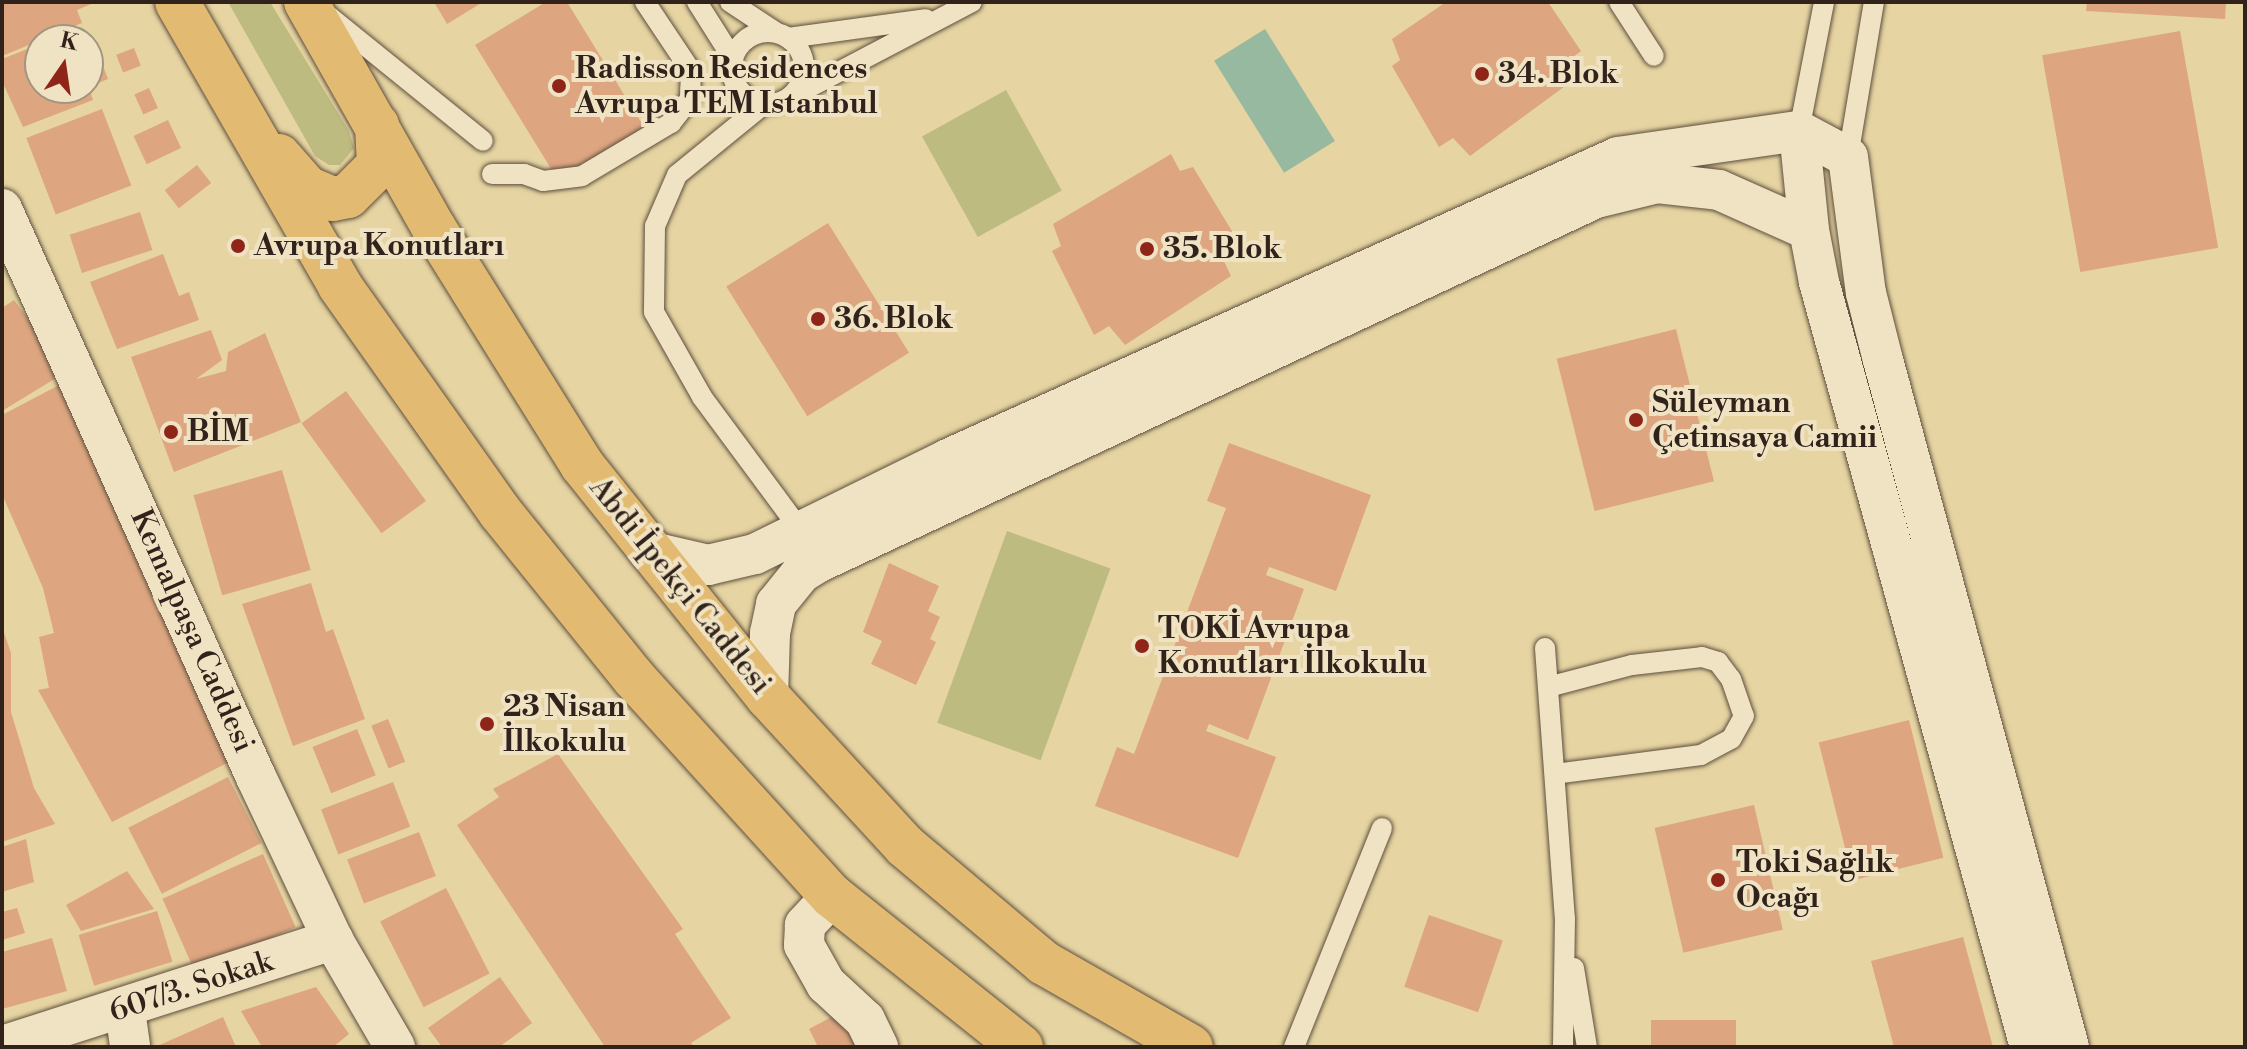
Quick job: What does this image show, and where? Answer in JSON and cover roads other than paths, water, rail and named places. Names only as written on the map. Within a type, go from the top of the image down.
[{"type":"main road","points":[[177,2],[340,286],[500,512],[634,678],[832,896],[1021,1047]]},
{"type":"main road","name":"Abdi İpekçi Caddesi","points":[[308,2],[531,387],[648,551],[768,697],[905,846],[1033,953],[1154,1030],[1191,1047]]},
{"type":"main road","points":[[248,128],[307,188],[333,199],[348,196],[379,165],[377,125]]},
{"type":"street","points":[[1799,131],[1809,230],[1819,282],[2030,1047]]},
{"type":"street","points":[[768,697],[770,633],[776,604],[801,573],[809,547],[948,459],[1618,157],[1799,131],[1848,157],[1866,293],[2069,1047]]},
{"type":"street","points":[[648,551],[708,565],[755,554],[809,547],[1596,198],[1657,183],[1719,190],[1809,230]]},
{"type":"street","name":"Kemalpaşa Caddesi","points":[[2,209],[333,940],[395,1047]]},
{"type":"street","points":[[832,896],[805,925],[804,945],[826,984],[865,1020],[878,1047]]},
{"type":"street","name":"607/3. Sokak","points":[[2,1046],[128,1028],[333,940]]},
{"type":"lane","points":[[308,2],[483,141]]},
{"type":"lane","points":[[492,174],[524,174],[543,181],[582,176],[671,123],[690,99],[691,71],[645,2]]},
{"type":"lane","points":[[697,2],[733,59]]},
{"type":"lane","points":[[730,2],[782,36],[804,67],[788,98]]},
{"type":"lane","points":[[809,547],[702,397],[654,312],[655,226],[677,175],[764,104],[788,98],[972,2]]},
{"type":"lane","points":[[1619,2],[1654,56]]},
{"type":"lane","points":[[1799,131],[1824,2]]},
{"type":"lane","points":[[1848,157],[1874,2]]},
{"type":"lane","points":[[764,104],[742,94],[731,71],[733,59],[754,34],[782,36],[941,16]]},
{"type":"lane","points":[[1545,648],[1565,918],[1563,1047]]},
{"type":"lane","points":[[1548,687],[1632,665],[1702,657],[1718,662],[1731,679],[1744,716],[1731,739],[1701,755],[1555,774]]},
{"type":"lane","points":[[1294,1047],[1382,828]]},
{"type":"lane","points":[[1565,918],[1587,1047]]},
{"type":"place","name":"34. Blok","points":[[1482,74]]},
{"type":"place","name":"Radisson Residences Avrupa TEM Istanbul","points":[[559,86]]},
{"type":"place","name":"Avrupa Konutları","points":[[238,246]]},
{"type":"place","name":"35. Blok","points":[[1147,249]]},
{"type":"place","name":"36. Blok","points":[[818,319]]},
{"type":"place","name":"Süleyman Çetinsaya Camii","points":[[1636,420]]},
{"type":"place","name":"BİM","points":[[171,432]]},
{"type":"place","name":"TOKİ Avrupa Konutları İlkokulu","points":[[1142,646]]},
{"type":"place","name":"23 Nisan İlkokulu","points":[[487,724]]},
{"type":"place","name":"Toki Sağlık Ocağı","points":[[1718,880]]}]
